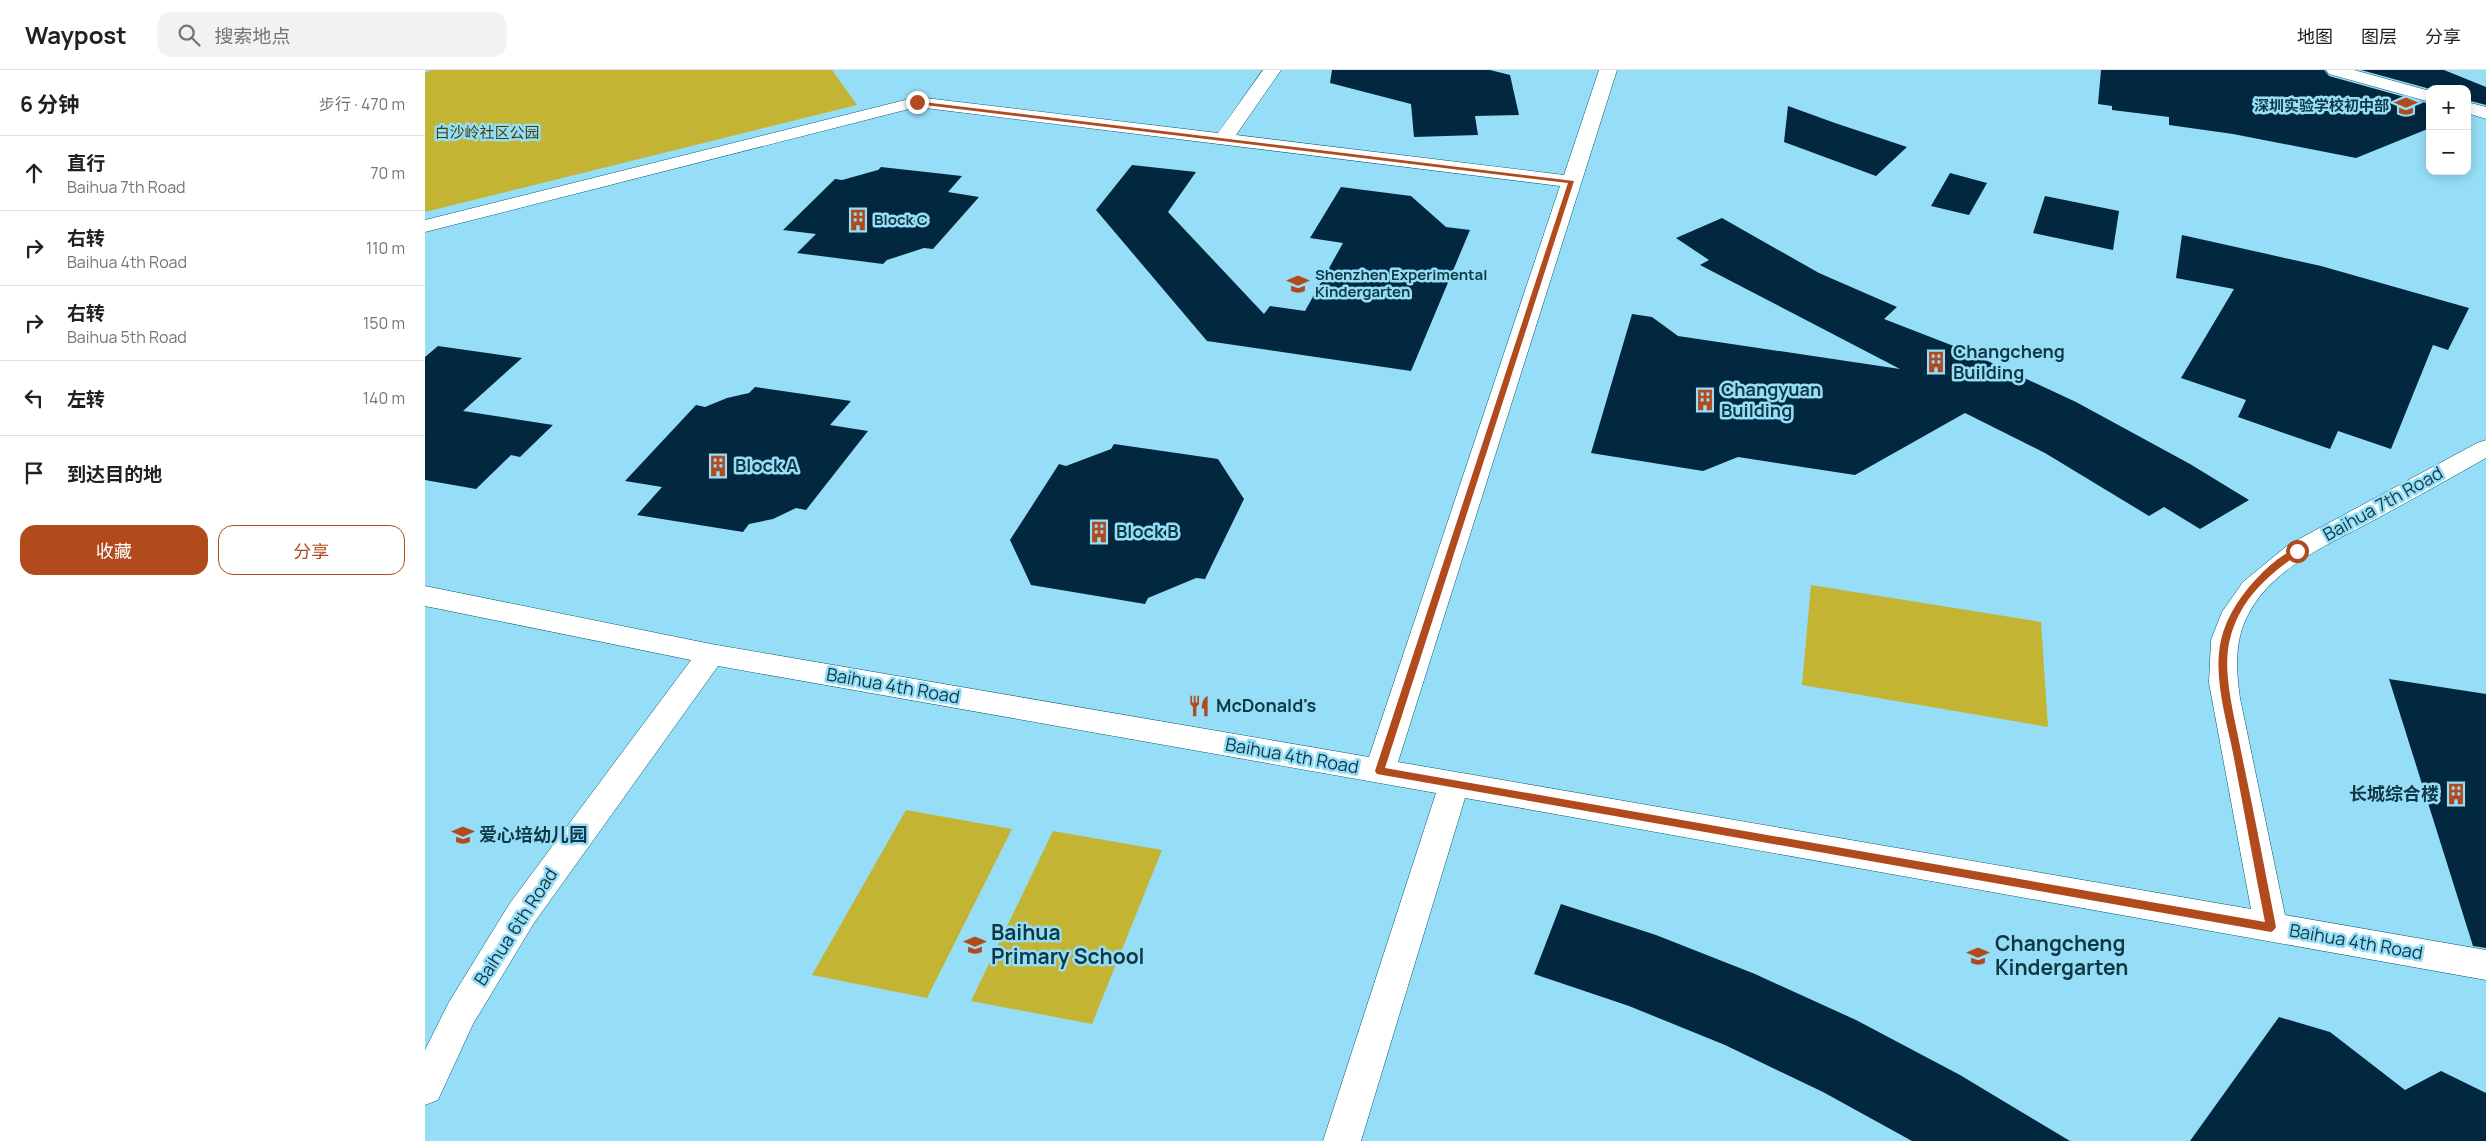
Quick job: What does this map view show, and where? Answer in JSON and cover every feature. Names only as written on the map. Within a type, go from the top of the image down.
[{"type":"street","points":[[1223,140],[1272,70]]},
{"type":"street","points":[[1380,771],[1608,70]]},
{"type":"street","points":[[2335,70],[2426,96]]},
{"type":"street","points":[[425,226],[917,102],[1572,182]]},
{"type":"street","points":[[2471,108],[2486,113]]},
{"type":"street","name":"Baihua 7th Road","points":[[2271,927],[2223,670],[2225,641],[2234,615],[2249,590],[2272,568],[2297,551],[2486,448]]},
{"type":"street","name":"Baihua 4th Road","points":[[425,596],[711,654],[2486,965]]},
{"type":"street","name":"Baihua 6th Road","points":[[425,1088],[461,1013],[522,913],[711,654]]},
{"type":"street","points":[[1342,1141],[1454,784]]},
{"type":"green space","name":"白沙岭社区公园","points":[[431,70],[832,70],[857,105],[425,212],[425,73]]},
{"type":"green space","points":[[1811,585],[2041,622],[2048,727],[1802,685]]},
{"type":"green space","points":[[906,810],[1012,829],[927,998],[812,975]]},
{"type":"green space","points":[[1053,831],[1162,850],[1092,1024],[971,1001]]},
{"type":"building","points":[[1332,70],[1490,70],[1510,75],[1519,115],[1475,116],[1478,135],[1414,137],[1411,104],[1330,83]]},
{"type":"building","points":[[2101,70],[2324,70],[2329,76],[2426,103],[2426,130],[2356,158],[2233,134],[2169,125],[2169,117],[2112,110],[2112,106],[2098,104]]},
{"type":"building","points":[[2361,70],[2444,70],[2486,87],[2486,105],[2471,101],[2471,85],[2426,85],[2426,88]]},
{"type":"building","points":[[1788,106],[1907,147],[1876,176],[1784,142]]},
{"type":"building","points":[[1132,165],[1196,172],[1168,212],[1264,314],[1270,306],[1305,311],[1343,243],[1310,238],[1341,187],[1411,196],[1446,227],[1470,230],[1411,371],[1207,341],[1096,210]]},
{"type":"building","name":"Block C","points":[[881,167],[962,176],[948,192],[979,197],[933,249],[924,248],[887,260],[883,264],[797,253],[816,234],[783,230],[835,179],[842,180],[878,170]]},
{"type":"building","points":[[1950,173],[1987,183],[1969,215],[1931,206]]},
{"type":"building","points":[[2045,196],[2119,211],[2113,250],[2033,233]]},
{"type":"building","points":[[1722,218],[1819,273],[1897,307],[1884,319],[1964,350],[2076,402],[2190,464],[2249,500],[2200,529],[2164,507],[2149,516],[2045,453],[1965,413],[1855,475],[1738,457],[1703,471],[1591,453],[1632,314],[1652,317],[1678,336],[1900,369],[1700,265],[1709,260],[1676,238]]},
{"type":"building","points":[[2182,235],[2321,266],[2469,308],[2448,350],[2433,345],[2391,449],[2338,431],[2330,449],[2238,417],[2246,400],[2181,378],[2234,289],[2176,278]]},
{"type":"building","points":[[438,346],[522,358],[463,411],[553,425],[520,457],[511,455],[476,489],[425,480],[425,357]]},
{"type":"building","name":"Block A","points":[[755,387],[851,401],[830,425],[868,431],[806,510],[796,508],[773,519],[749,524],[743,532],[637,515],[662,487],[625,481],[696,405],[705,407],[727,398],[749,393]]},
{"type":"building","name":"Block B","points":[[1114,444],[1218,459],[1244,499],[1205,579],[1196,578],[1148,598],[1145,604],[1031,585],[1010,540],[1059,464],[1066,466],[1111,449]]},
{"type":"building","name":"长城综合楼","points":[[2389,679],[2486,694],[2486,948],[2473,946]]},
{"type":"building","points":[[1561,904],[1656,935],[1755,974],[1856,1020],[1960,1075],[2070,1141],[1912,1141],[1823,1092],[1725,1045],[1629,1006],[1534,974]]},
{"type":"building","points":[[2279,1017],[2330,1032],[2405,1090],[2441,1071],[2486,1093],[2486,1141],[2190,1141]]},
{"type":"place","name":"深圳实验学校初中部","points":[[2406,106]]},
{"type":"place","name":"Block C","points":[[858,220]]},
{"type":"place","name":"Shenzhen Experimental Kindergarten","points":[[1298,284]]},
{"type":"place","name":"Changcheng Building","points":[[1936,362]]},
{"type":"place","name":"Changyuan Building","points":[[1705,400]]},
{"type":"place","name":"Block A","points":[[718,466]]},
{"type":"place","name":"Block B","points":[[1099,532]]},
{"type":"place","name":"McDonald's","points":[[1199,706]]},
{"type":"place","name":"长城综合楼","points":[[2456,794]]},
{"type":"place","name":"爱心培幼儿园","points":[[463,835]]},
{"type":"place","name":"Baihua Primary School","points":[[975,945]]},
{"type":"place","name":"Changcheng Kindergarten","points":[[1978,956]]},
{"type":"route","points":[[917,102],[1572,182],[1380,771],[2271,927],[2229,709],[2223,670],[2225,641],[2234,615],[2249,590],[2272,568],[2297,551]]}]
